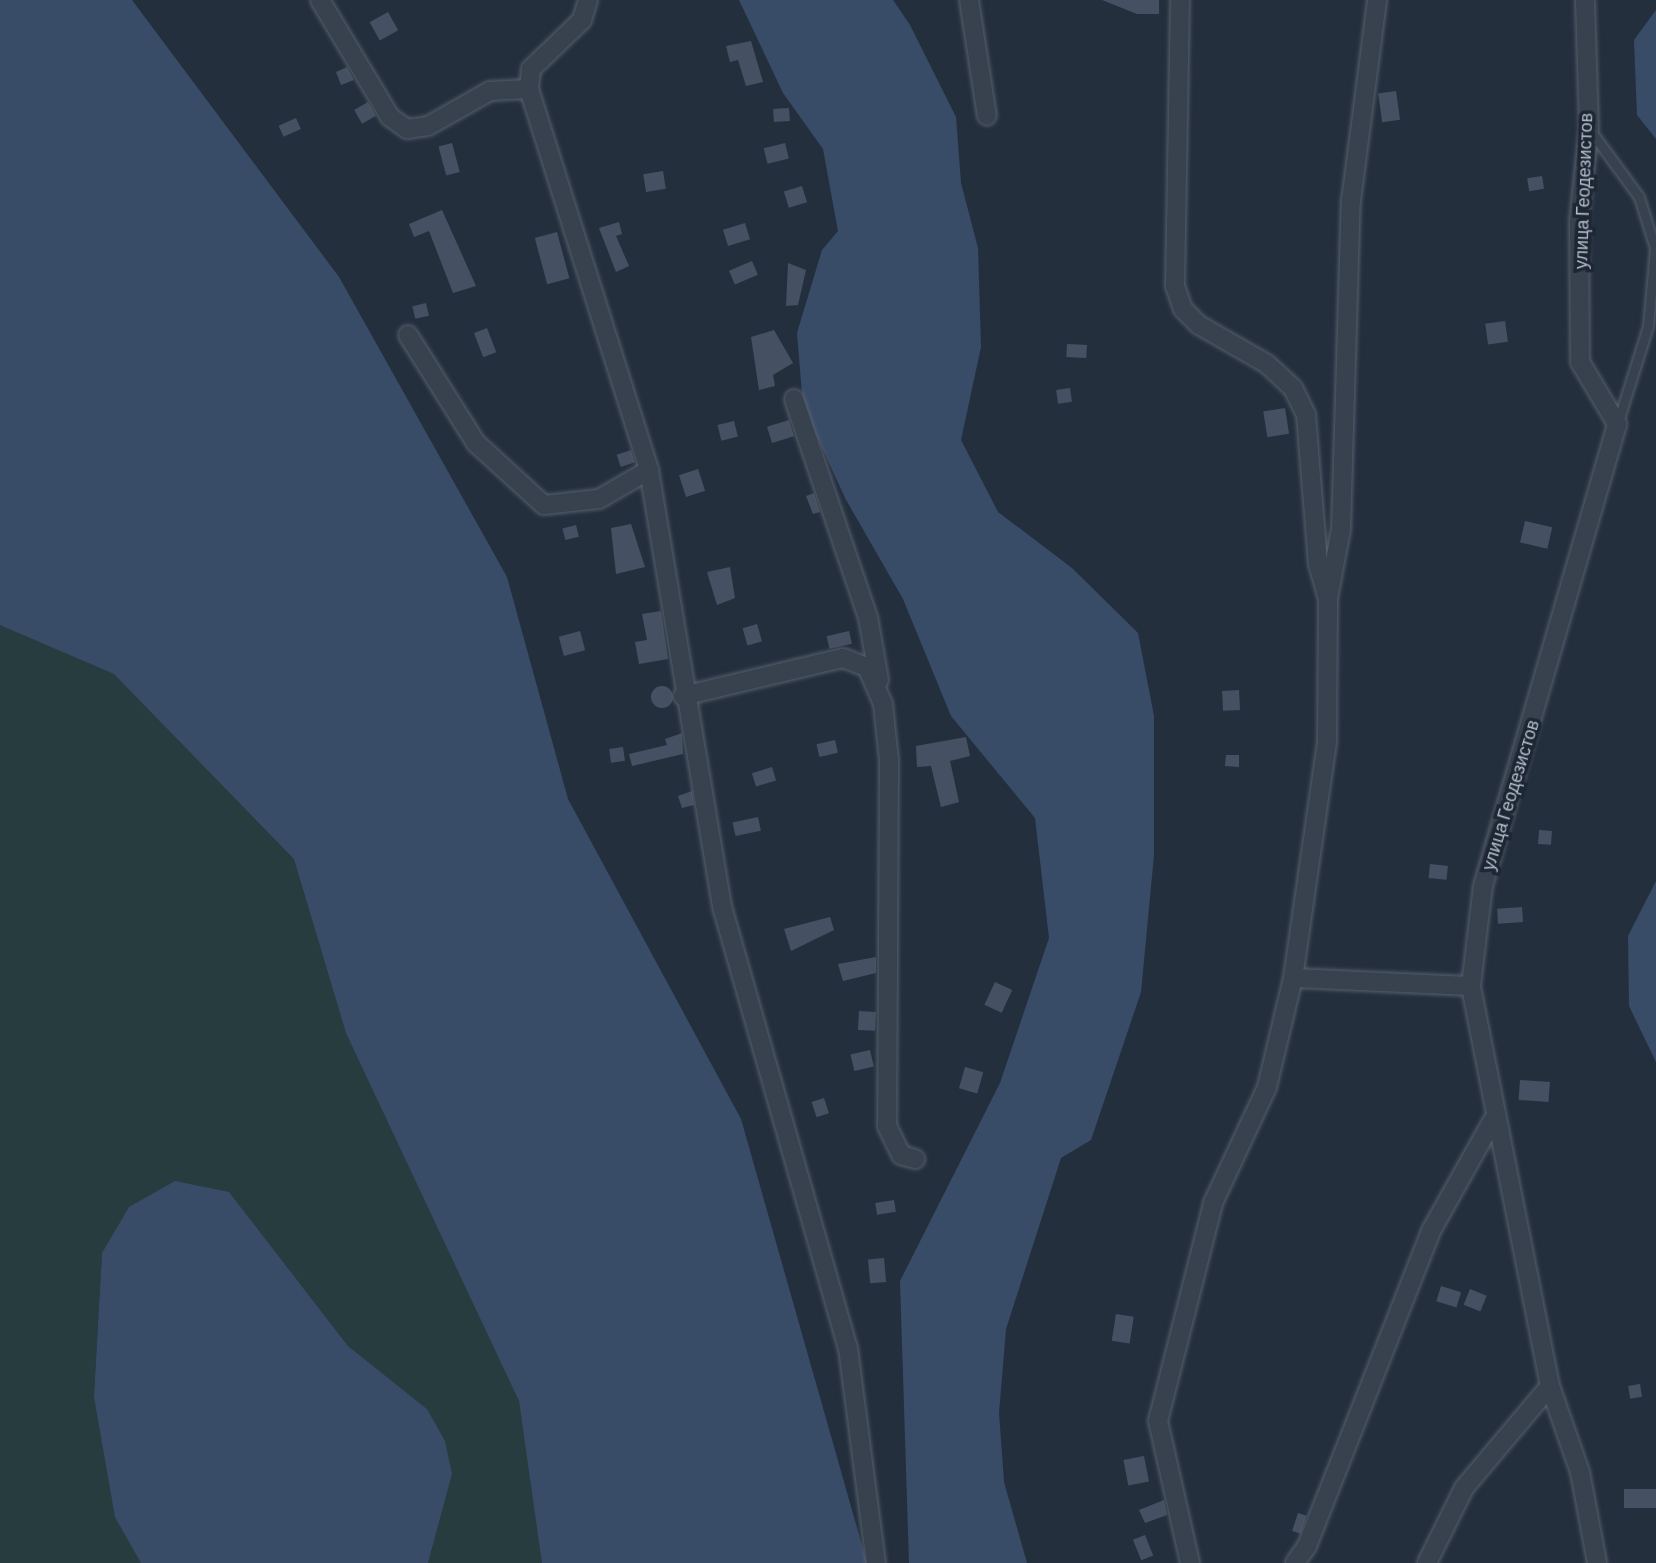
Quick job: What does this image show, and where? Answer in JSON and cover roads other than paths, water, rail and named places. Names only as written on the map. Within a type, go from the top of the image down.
[{"type":"street","points":[[320,0],[390,117],[407,128],[428,126],[490,91],[529,89]]},
{"type":"street","points":[[588,0],[582,20],[531,69],[529,89],[649,470],[683,696],[723,910],[848,1348],[876,1563]]},
{"type":"street","points":[[969,0],[987,116]]},
{"type":"street","points":[[1180,0],[1175,286],[1183,309],[1199,325],[1267,364],[1302,406],[1328,598],[1327,742],[1293,978],[1267,1087],[1213,1203],[1158,1421],[1190,1563]]},
{"type":"street","points":[[1328,598],[1340,553],[1351,201],[1377,0]]},
{"type":"street","name":"улица Геодезистов","points":[[1585,0],[1589,127],[1578,221],[1580,362],[1618,424],[1483,886],[1471,986],[1493,1120],[1550,1386],[1580,1472],[1597,1563]]},
{"type":"street","points":[[408,335],[476,443],[544,505],[599,499],[649,470]]},
{"type":"street","points":[[794,399],[868,617],[883,704],[890,774],[887,1126],[901,1155],[915,1159]]},
{"type":"street","points":[[683,696],[843,658],[867,667],[883,704]]},
{"type":"street","points":[[1293,978],[1471,986]]},
{"type":"street","points":[[1295,1563],[1307,1546],[1432,1229],[1493,1120]]},
{"type":"street","points":[[1427,1563],[1464,1488],[1550,1386]]},
{"type":"lane","points":[[1589,127],[1639,197],[1655,248],[1648,326],[1618,424]]},
{"type":"water","points":[[0,0],[132,0],[339,277],[507,577],[568,799],[741,1119],[867,1563],[542,1563],[519,1401],[346,1033],[294,859],[114,674],[0,625]]},
{"type":"water","points":[[739,0],[893,0],[910,25],[956,117],[961,183],[978,248],[981,347],[961,440],[998,512],[1072,568],[1138,633],[1154,716],[1154,855],[1141,992],[1091,1140],[1061,1158],[1006,1329],[999,1413],[1004,1482],[1027,1563],[909,1563],[900,1281],[1000,1083],[1049,938],[1035,818],[951,716],[903,599],[845,498],[803,406],[797,333],[822,250],[838,231],[823,149],[783,93]]},
{"type":"water","points":[[1656,10],[1656,139],[1637,115],[1634,40]]},
{"type":"water","points":[[1656,881],[1656,1062],[1629,1006],[1628,936]]},
{"type":"water","points":[[175,1181],[229,1192],[348,1346],[427,1409],[445,1441],[452,1474],[428,1563],[141,1563],[115,1517],[94,1397],[102,1253],[129,1207]]}]
